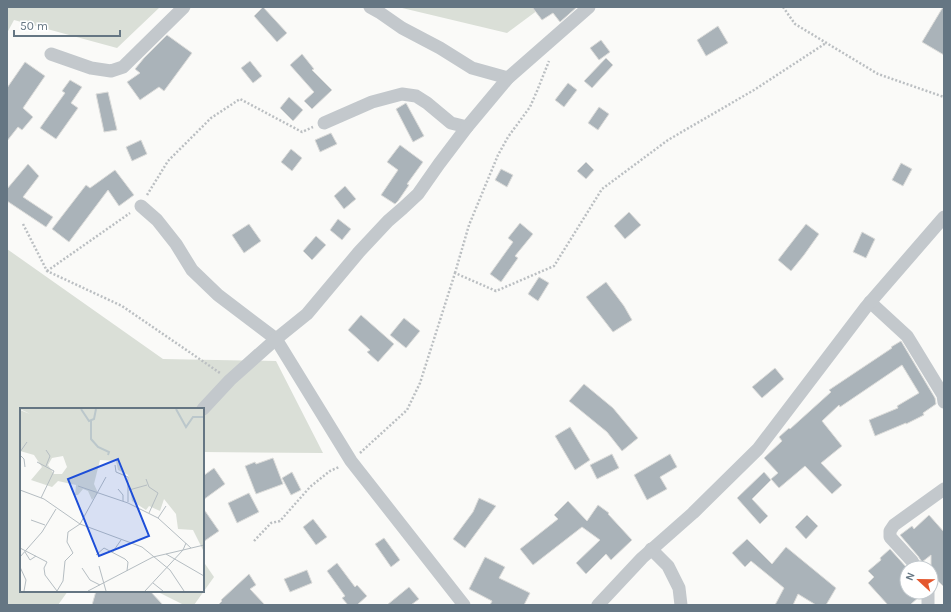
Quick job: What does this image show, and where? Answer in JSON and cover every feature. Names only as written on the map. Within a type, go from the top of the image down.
[{"type":"street","points":[[51,54],[91,68],[111,71],[123,67],[184,7]]},
{"type":"street","points":[[204,408],[230,380],[307,314],[359,252],[388,221],[418,194],[467,127],[508,78],[589,7]]},
{"type":"street","points":[[376,9],[402,28],[440,48],[472,68],[508,78]]},
{"type":"street","points":[[324,122],[372,102],[402,94],[416,96],[451,123],[467,127]]},
{"type":"street","points":[[141,206],[157,220],[176,244],[192,270],[218,295],[276,339],[351,462],[464,605]]},
{"type":"street","points":[[598,605],[651,550],[693,513],[758,449],[870,302],[944,216]]},
{"type":"street","points":[[870,302],[907,336],[943,395],[944,402]]},
{"type":"street","points":[[911,560],[890,537],[890,531],[894,525],[944,489]]},
{"type":"street","points":[[651,550],[668,566],[679,588],[682,605]]},
{"type":"path","points":[[783,7],[795,24],[878,74],[944,97]]},
{"type":"path","points":[[254,540],[270,523],[280,521],[310,487],[330,471],[351,462],[407,410],[420,383],[469,225],[498,155],[508,137],[530,107],[550,56],[555,36]]},
{"type":"path","points":[[455,273],[496,291],[554,266],[602,189],[668,140],[754,90],[826,43]]},
{"type":"path","points":[[47,271],[141,206],[168,161],[211,118],[240,99],[302,132],[324,122]]},
{"type":"path","points":[[23,224],[47,271],[122,306],[230,380]]},
{"type":"shaded area","points":[[7,7],[160,7],[117,48],[14,20],[7,33]]},
{"type":"shaded area","points":[[398,7],[542,7],[507,33]]},
{"type":"shaded area","points":[[7,249],[163,359],[276,361],[323,453],[204,452],[204,408],[20,408],[20,592],[67,592],[58,605],[7,605]]},
{"type":"shaded area","points":[[204,562],[214,577],[204,591]]},
{"type":"shaded area","points":[[158,592],[203,592],[194,605],[184,605]]},
{"type":"building","points":[[263,7],[287,33],[277,42],[254,16]]},
{"type":"building","points":[[532,7],[577,7],[560,22],[553,13],[542,20]]},
{"type":"building","points":[[944,7],[944,55],[922,42]]},
{"type":"building","points":[[718,26],[728,43],[706,56],[697,40]]},
{"type":"building","points":[[167,35],[192,53],[164,91],[159,87],[140,100],[127,82],[140,73],[135,69]]},
{"type":"building","points":[[601,40],[610,52],[599,60],[590,48]]},
{"type":"building","points":[[302,54],[314,69],[312,70],[332,90],[312,109],[304,101],[314,92],[290,65]]},
{"type":"building","points":[[606,58],[613,65],[592,88],[584,81]]},
{"type":"building","points":[[250,61],[262,76],[253,83],[241,68]]},
{"type":"building","points":[[25,62],[45,76],[23,108],[33,117],[22,130],[18,127],[7,141],[7,88]]},
{"type":"building","points":[[70,80],[82,87],[71,103],[78,108],[56,139],[40,128],[65,93],[62,91]]},
{"type":"building","points":[[568,83],[577,90],[564,107],[555,100]]},
{"type":"building","points":[[108,92],[117,130],[104,132],[96,94]]},
{"type":"building","points":[[289,97],[303,110],[293,121],[280,108]]},
{"type":"building","points":[[406,103],[424,136],[413,142],[396,109]]},
{"type":"building","points":[[599,107],[609,114],[598,130],[588,123]]},
{"type":"building","points":[[331,133],[337,144],[320,152],[315,140]]},
{"type":"building","points":[[141,140],[147,154],[132,161],[126,147]]},
{"type":"building","points":[[400,145],[423,162],[395,204],[381,195],[398,170],[387,162]]},
{"type":"building","points":[[291,149],[302,158],[292,171],[281,162]]},
{"type":"building","points":[[586,162],[594,170],[586,179],[577,171]]},
{"type":"building","points":[[901,163],[912,169],[903,186],[892,180]]},
{"type":"building","points":[[28,164],[39,176],[23,197],[53,217],[46,227],[7,201],[7,189]]},
{"type":"building","points":[[501,169],[513,175],[507,187],[495,180]]},
{"type":"building","points":[[115,170],[134,195],[119,206],[108,190],[69,242],[52,229],[86,185],[90,188]]},
{"type":"building","points":[[345,186],[356,199],[344,209],[334,196]]},
{"type":"building","points":[[629,212],[641,225],[625,239],[614,226]]},
{"type":"building","points":[[338,219],[351,229],[342,240],[330,230]]},
{"type":"building","points":[[520,223],[533,234],[515,256],[518,258],[501,282],[490,274],[513,242],[508,238]]},
{"type":"building","points":[[249,224],[261,241],[244,253],[232,235]]},
{"type":"building","points":[[806,224],[819,234],[791,271],[778,260]]},
{"type":"building","points":[[862,232],[875,239],[866,258],[853,252]]},
{"type":"building","points":[[316,236],[326,245],[312,260],[303,251]]},
{"type":"building","points":[[539,277],[549,283],[538,301],[528,294]]},
{"type":"building","points":[[606,282],[624,306],[632,320],[613,332],[586,297]]},
{"type":"building","points":[[361,315],[394,344],[378,362],[367,352],[370,350],[348,330]]},
{"type":"building","points":[[404,318],[420,331],[406,348],[390,335]]},
{"type":"building","points":[[901,341],[935,398],[936,404],[923,413],[924,415],[875,436],[869,420],[898,408],[897,406],[919,393],[902,365],[840,407],[839,405],[822,421],[842,446],[821,463],[842,485],[832,494],[805,466],[779,488],[771,479],[778,473],[764,458],[782,441],[779,437],[831,392],[829,390]]},
{"type":"building","points":[[775,368],[784,379],[762,398],[752,387]]},
{"type":"building","points":[[584,384],[613,408],[638,438],[622,451],[607,432],[569,401]]},
{"type":"building","points":[[570,427],[590,460],[575,470],[555,436]]},
{"type":"building","points":[[612,454],[619,468],[597,479],[590,465]]},
{"type":"building","points":[[670,454],[677,467],[660,477],[667,489],[647,500],[634,475]]},
{"type":"building","points":[[273,458],[283,484],[256,494],[245,466]]},
{"type":"building","points":[[214,468],[225,484],[204,499],[204,475]]},
{"type":"building","points":[[292,472],[301,490],[291,495],[282,478]]},
{"type":"building","points":[[764,472],[771,480],[752,499],[768,516],[760,524],[737,498]]},
{"type":"building","points":[[249,493],[259,512],[237,523],[228,503]]},
{"type":"building","points":[[479,498],[496,506],[465,548],[453,539],[473,512]]},
{"type":"building","points":[[568,501],[587,521],[598,505],[609,513],[608,514],[632,540],[611,560],[606,554],[586,574],[576,563],[600,540],[582,527],[533,565],[520,549],[558,519],[554,515]]},
{"type":"building","points":[[204,509],[219,531],[204,541]]},
{"type":"building","points":[[807,515],[818,526],[806,539],[795,527]]},
{"type":"building","points":[[929,515],[944,532],[944,587],[939,582],[939,560],[931,560],[931,555],[925,560],[921,560],[900,535],[912,526],[914,529]]},
{"type":"building","points":[[313,519],[327,537],[316,545],[303,527]]},
{"type":"building","points":[[384,538],[400,560],[391,567],[375,544]]},
{"type":"building","points":[[747,539],[772,564],[786,547],[836,588],[826,605],[816,605],[798,594],[793,605],[775,605],[784,588],[751,561],[745,567],[732,553]]},
{"type":"building","points":[[890,549],[900,560],[899,600],[916,600],[910,605],[888,605],[868,583],[874,577],[868,571],[881,560],[880,558]]},
{"type":"building","points":[[485,557],[505,567],[499,578],[530,593],[524,605],[490,605],[492,601],[469,589]]},
{"type":"building","points":[[337,563],[355,587],[357,585],[367,596],[357,605],[348,605],[342,598],[345,596],[327,571]]},
{"type":"building","points":[[307,570],[312,583],[290,592],[284,579]]},
{"type":"building","points":[[249,574],[256,585],[250,589],[265,605],[218,605],[222,601],[221,600]]},
{"type":"building","points":[[409,587],[419,599],[411,605],[387,605]]},
{"type":"building","points":[[96,592],[151,592],[163,605],[92,605]]}]
